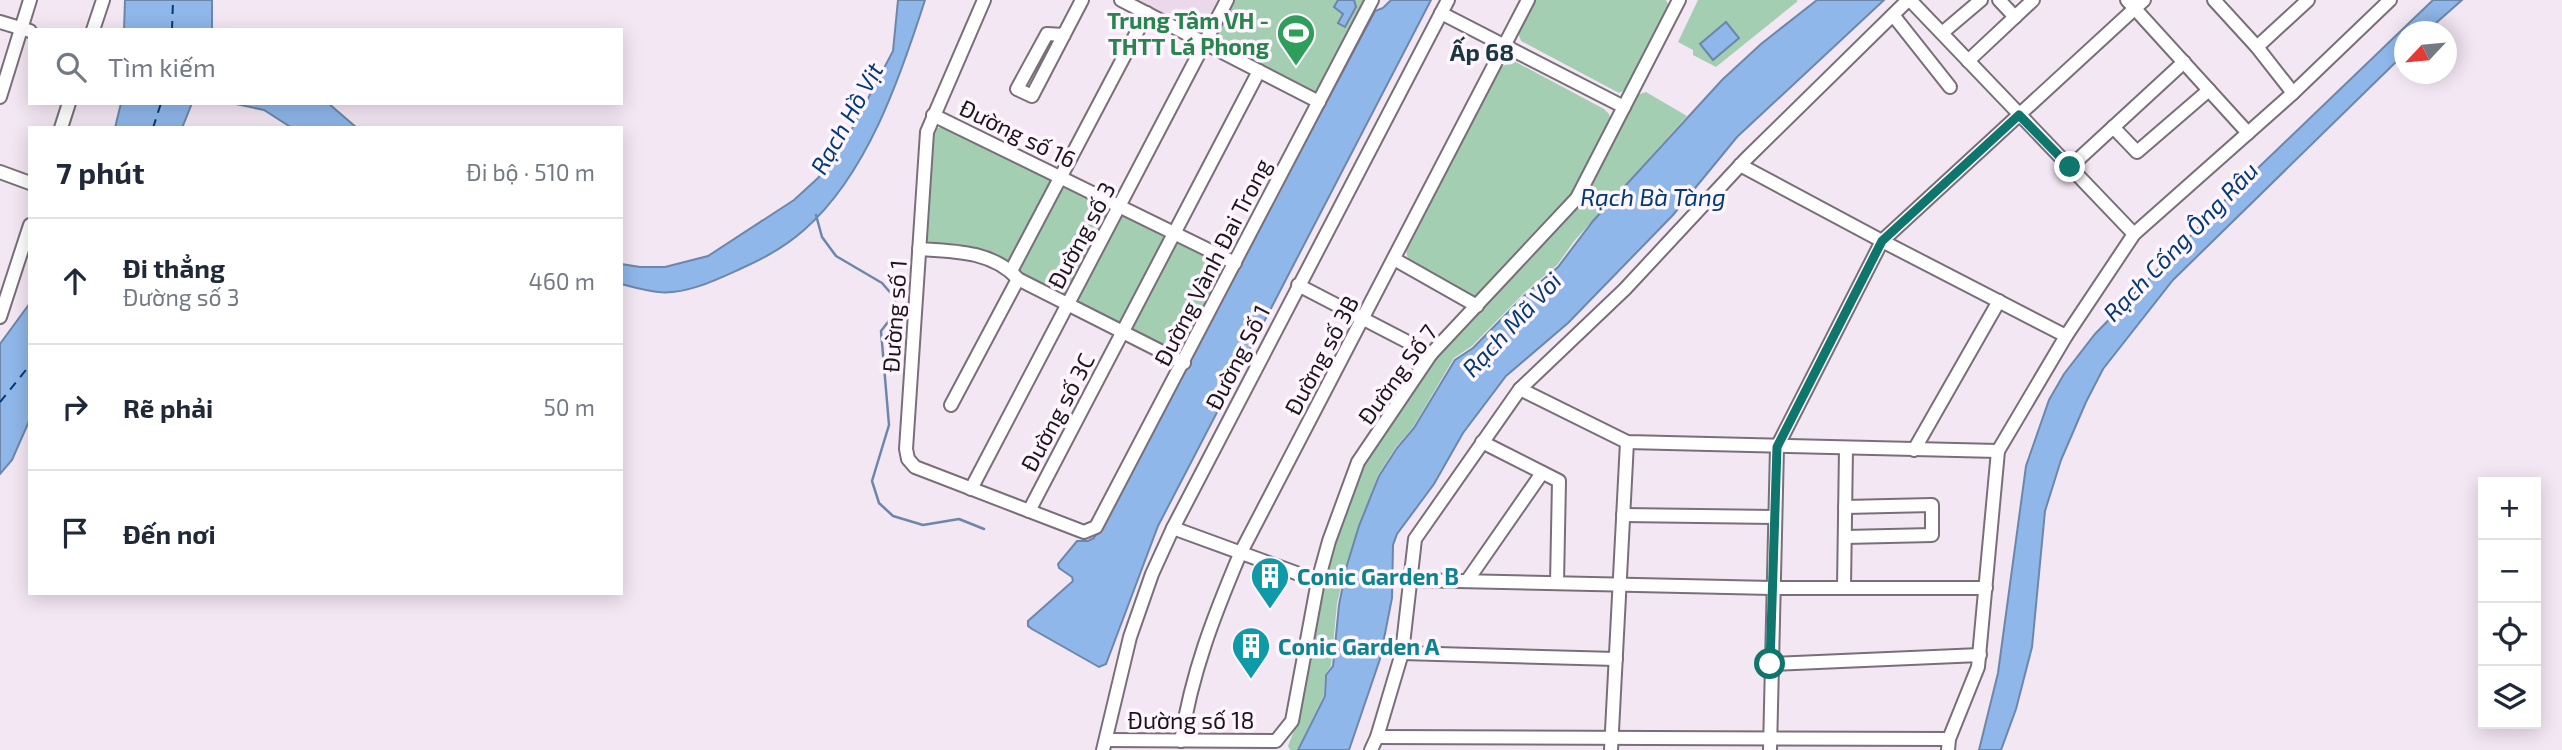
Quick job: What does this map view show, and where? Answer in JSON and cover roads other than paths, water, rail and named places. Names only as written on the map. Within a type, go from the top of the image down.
[{"type":"street","points":[[0,97],[25,30],[30,0]]},
{"type":"street","points":[[94,28],[103,0]]},
{"type":"street","name":"Đường số 1","points":[[984,0],[927,132],[906,449],[908,459],[915,467],[1080,531]]},
{"type":"street","points":[[1064,35],[1047,34],[1017,89],[1032,96],[1064,35],[1082,0]]},
{"type":"street","points":[[1121,0],[1319,102]]},
{"type":"street","name":"Đường số 3","points":[[971,489],[1227,0]]},
{"type":"street","name":"Đường Vành Đai Trong","points":[[1080,531],[1096,527],[1372,0]]},
{"type":"street","name":"Đường Số 1","points":[[1104,745],[1130,637],[1152,574],[1173,528],[1448,0]]},
{"type":"street","name":"Đường số 3B","points":[[1181,741],[1187,704],[1207,632],[1240,554],[1528,0]]},
{"type":"street","name":"Đường Số 7","points":[[1276,741],[1292,721],[1318,581],[1329,541],[1358,462],[1431,354],[1577,198],[1679,0]]},
{"type":"street","points":[[1371,750],[1402,653],[1415,539],[1520,389],[1625,289],[1740,165],[1909,0],[2134,234]]},
{"type":"street","points":[[1942,33],[1981,0]]},
{"type":"street","points":[[1999,0],[2014,17]]},
{"type":"street","points":[[1968,61],[2033,0]]},
{"type":"street","points":[[2214,0],[2257,47],[2293,93]]},
{"type":"street","points":[[2257,47],[2307,0]]},
{"type":"street","points":[[1377,737],[1611,744],[1949,744],[1978,667],[1998,451],[2066,336],[2134,234],[2293,93],[2390,0]]},
{"type":"street","points":[[1770,744],[1777,447],[1882,241],[2136,3],[2208,90],[2248,133]]},
{"type":"street","name":"Đường số 3","points":[[951,405],[1015,275],[1059,177],[1147,13]]},
{"type":"street","points":[[1441,13],[1624,107]]},
{"type":"street","points":[[1893,15],[1950,87]]},
{"type":"street","points":[[0,22],[25,30]]},
{"type":"street","points":[[2070,167],[2184,62]]},
{"type":"street","points":[[1123,332],[1259,71]]},
{"type":"street","points":[[2113,127],[2137,152],[2208,90]]},
{"type":"street","points":[[62,126],[68,105]]},
{"type":"street","name":"Đường số 16","points":[[933,115],[1235,263]]},
{"type":"street","points":[[1740,165],[2066,336]]},
{"type":"street","points":[[0,172],[28,182]]},
{"type":"street","points":[[0,317],[28,231]]},
{"type":"street","points":[[919,249],[974,253],[1184,363]]},
{"type":"street","points":[[1394,259],[1477,306]]},
{"type":"street","points":[[1298,285],[1431,354]]},
{"type":"street","points":[[1914,450],[1999,302]]},
{"type":"street","name":"Đường số 3C","points":[[1029,511],[1123,332]]},
{"type":"street","points":[[1520,389],[1627,442],[1998,451]]},
{"type":"street","points":[[1482,442],[1559,481],[1558,583]]},
{"type":"street","points":[[1611,744],[1627,442]]},
{"type":"street","points":[[1844,588],[1846,448]]},
{"type":"street","points":[[1466,581],[1542,473]]},
{"type":"street","points":[[1845,507],[1932,505],[1933,535],[1845,537]]},
{"type":"street","points":[[1623,515],[1774,517]]},
{"type":"street","points":[[1173,528],[1318,581]]},
{"type":"street","points":[[1412,580],[1772,588],[1986,588]]},
{"type":"street","points":[[1402,653],[1616,659]]},
{"type":"street","points":[[1770,664],[1980,655]]},
{"type":"street","name":"Đường số 18","points":[[1104,745],[1181,741],[1276,741]]},
{"type":"water","points":[[125,0],[212,0],[212,28],[124,28]]},
{"type":"water","points":[[898,0],[925,0],[879,124],[846,182],[804,230],[757,261],[689,289],[649,291],[623,284],[623,264],[665,267],[708,256],[794,200],[818,178],[844,144],[893,51]]},
{"type":"water","points":[[1338,0],[1354,0],[1356,7],[1345,27],[1338,23],[1343,14],[1334,7]]},
{"type":"water","points":[[1391,0],[1431,0],[1158,526],[1106,664],[1099,667],[1032,629],[1028,626],[1028,621],[1073,581],[1058,564],[1077,541],[1094,538],[1375,11]]},
{"type":"water","name":"Rạch Bà Tàng","points":[[1817,0],[1884,0],[1737,137],[1673,215],[1568,323],[1506,376],[1463,433],[1434,484],[1397,534],[1393,545],[1392,598],[1380,659],[1349,750],[1298,750],[1325,696],[1326,675],[1333,666],[1339,605],[1347,565],[1379,476],[1414,428],[1455,360],[1473,348],[1526,294],[1558,267],[1593,221],[1722,80],[1761,44]]},
{"type":"water","points":[[2433,0],[2462,0],[2438,21],[2411,21]]},
{"type":"water","points":[[1726,22],[1739,38],[1713,60],[1700,44]]},
{"type":"water","points":[[2394,37],[2394,64],[2173,280],[2103,369],[2061,460],[2045,511],[2032,647],[2016,709],[2001,750],[1979,750],[1998,673],[2026,466],[2049,400],[2064,374],[2095,334],[2233,192]]},
{"type":"water","points":[[121,105],[191,105],[183,126],[115,126]]},
{"type":"water","points":[[240,105],[330,105],[355,126],[289,126],[264,110]]},
{"type":"water","points":[[28,306],[28,424],[12,460],[0,474],[0,344]]},
{"type":"waterway","points":[[816,215],[822,237],[836,256],[882,283],[895,298],[895,313],[881,331],[889,425],[872,481],[879,503],[893,516],[923,525],[959,519],[984,529]]},
{"type":"place","name":"Trung Tâm VH - THTT Lá Phong","points":[[1296,67]]},
{"type":"place","name":"Conic Garden B","points":[[1270,610]]},
{"type":"place","name":"Conic Garden A","points":[[1251,680]]},
{"type":"district","name":"Ấp 68","points":[[1482,51]]},
{"type":"water label","name":"Rạch Hồ Vịt","points":[[846,118]]},
{"type":"water label","name":"Rạch Cống Ông Râu","points":[[2180,241]]},
{"type":"water label","name":"Rạch Mã Voi","points":[[1511,324]]}]
